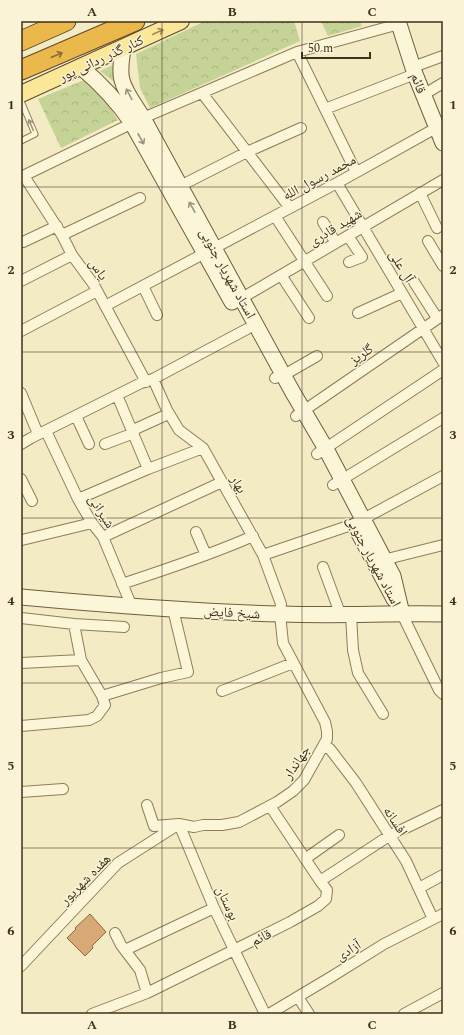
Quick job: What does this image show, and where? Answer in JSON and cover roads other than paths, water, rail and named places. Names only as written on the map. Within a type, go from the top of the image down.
[{"type":"highway","points":[[21,41],[66,21]]},
{"type":"highway","points":[[21,70],[135,21]]},
{"type":"main road","name":"کنار گذر ردانی پور","points":[[21,94],[181,21]]},
{"type":"street","points":[[23,177],[138,121],[297,52],[399,22]]},
{"type":"street","name":"قائم","points":[[399,22],[414,71],[443,143]]},
{"type":"street","name":"استاد شهریار جنوبی","points":[[123,48],[121,79],[129,95],[138,121],[210,251],[242,298],[279,377]]},
{"type":"street","points":[[297,52],[356,172]]},
{"type":"street","points":[[325,109],[414,71],[443,56]]},
{"type":"street","name":"استاد شهریار جنوبی","points":[[81,67],[99,82],[119,104],[138,121],[180,186],[247,329],[279,377],[338,482],[380,561],[402,614]]},
{"type":"street","points":[[423,95],[443,83]]},
{"type":"street","points":[[202,93],[290,208]]},
{"type":"street","points":[[180,186],[247,152],[300,128]]},
{"type":"street","name":"محمد رسول الله","points":[[105,306],[337,183],[436,128]]},
{"type":"street","name":"یاس","points":[[23,177],[59,231],[72,255],[97,291],[149,380]]},
{"type":"street","name":"شهید قادری","points":[[242,298],[443,180]]},
{"type":"street","name":"آل علی","points":[[337,183],[443,362]]},
{"type":"street","points":[[420,193],[437,228]]},
{"type":"street","points":[[23,242],[59,231],[140,198]]},
{"type":"street","points":[[275,216],[293,236],[304,262],[327,296]]},
{"type":"street","points":[[323,222],[336,243]]},
{"type":"street","points":[[348,236],[362,257],[349,262]]},
{"type":"street","points":[[428,242],[441,269]]},
{"type":"street","points":[[21,281],[72,255]]},
{"type":"street","points":[[281,275],[309,318]]},
{"type":"street","points":[[414,282],[440,316]]},
{"type":"street","points":[[143,286],[157,315]]},
{"type":"street","points":[[21,331],[97,291]]},
{"type":"street","points":[[358,313],[402,294]]},
{"type":"street","name":"گلریز","points":[[300,414],[440,316]]},
{"type":"street","points":[[21,444],[247,329]]},
{"type":"street","points":[[279,377],[317,356]]},
{"type":"street","points":[[321,452],[443,370]]},
{"type":"street","name":"بهار","points":[[149,380],[179,430],[203,448],[253,536],[263,555],[281,604],[280,614]]},
{"type":"street","name":"شیرانی","points":[[21,393],[78,499],[92,523],[103,537],[132,607]]},
{"type":"street","points":[[117,395],[148,469]]},
{"type":"street","points":[[76,416],[89,444]]},
{"type":"street","points":[[105,444],[164,416]]},
{"type":"street","points":[[338,482],[443,418]]},
{"type":"street","points":[[78,499],[148,469],[203,448]]},
{"type":"street","points":[[263,555],[358,522],[443,476]]},
{"type":"street","points":[[21,479],[32,501]]},
{"type":"street","points":[[103,537],[222,482]]},
{"type":"street","points":[[22,540],[92,523]]},
{"type":"street","points":[[196,532],[206,555]]},
{"type":"street","points":[[122,584],[223,550],[253,536]]},
{"type":"street","points":[[380,561],[443,545]]},
{"type":"street","points":[[323,567],[346,615],[358,673],[383,714]]},
{"type":"street","name":"شیخ فایض","points":[[21,597],[132,607],[280,614],[443,614]]},
{"type":"street","points":[[102,696],[161,678],[188,672],[173,609]]},
{"type":"street","name":"جهاندار","points":[[147,805],[154,826],[179,824],[194,827],[203,825],[222,825],[239,822],[270,806],[293,791],[304,780],[327,739],[327,731],[325,722],[282,643],[280,614]]},
{"type":"street","points":[[402,614],[439,690],[443,694]]},
{"type":"street","points":[[21,618],[74,624],[124,627]]},
{"type":"street","points":[[21,726],[89,720],[97,716],[105,706],[102,696],[81,660],[74,624]]},
{"type":"street","points":[[21,663],[81,660]]},
{"type":"street","points":[[222,691],[293,663]]},
{"type":"street","name":"افسانه","points":[[324,744],[330,749],[356,784],[406,861],[433,919]]},
{"type":"street","points":[[21,792],[63,789]]},
{"type":"street","name":"قائم","points":[[92,1014],[147,993],[290,922],[318,906],[326,899],[327,890],[270,806]]},
{"type":"street","points":[[320,881],[389,836],[443,810]]},
{"type":"street","name":"بوستان","points":[[179,824],[214,908],[265,1014]]},
{"type":"street","name":"هفده شهریور","points":[[21,966],[118,863],[179,824]]},
{"type":"street","points":[[306,859],[338,835]]},
{"type":"street","points":[[419,888],[443,875]]},
{"type":"street","points":[[125,950],[214,908]]},
{"type":"street","name":"آزادی","points":[[269,1014],[384,944],[443,914]]},
{"type":"street","points":[[115,933],[121,945],[140,970],[147,993]]},
{"type":"street","points":[[407,1013],[443,993]]},
{"type":"street","points":[[298,997],[308,1014]]},
{"type":"lane","points":[[21,101],[35,134],[21,141]]}]
